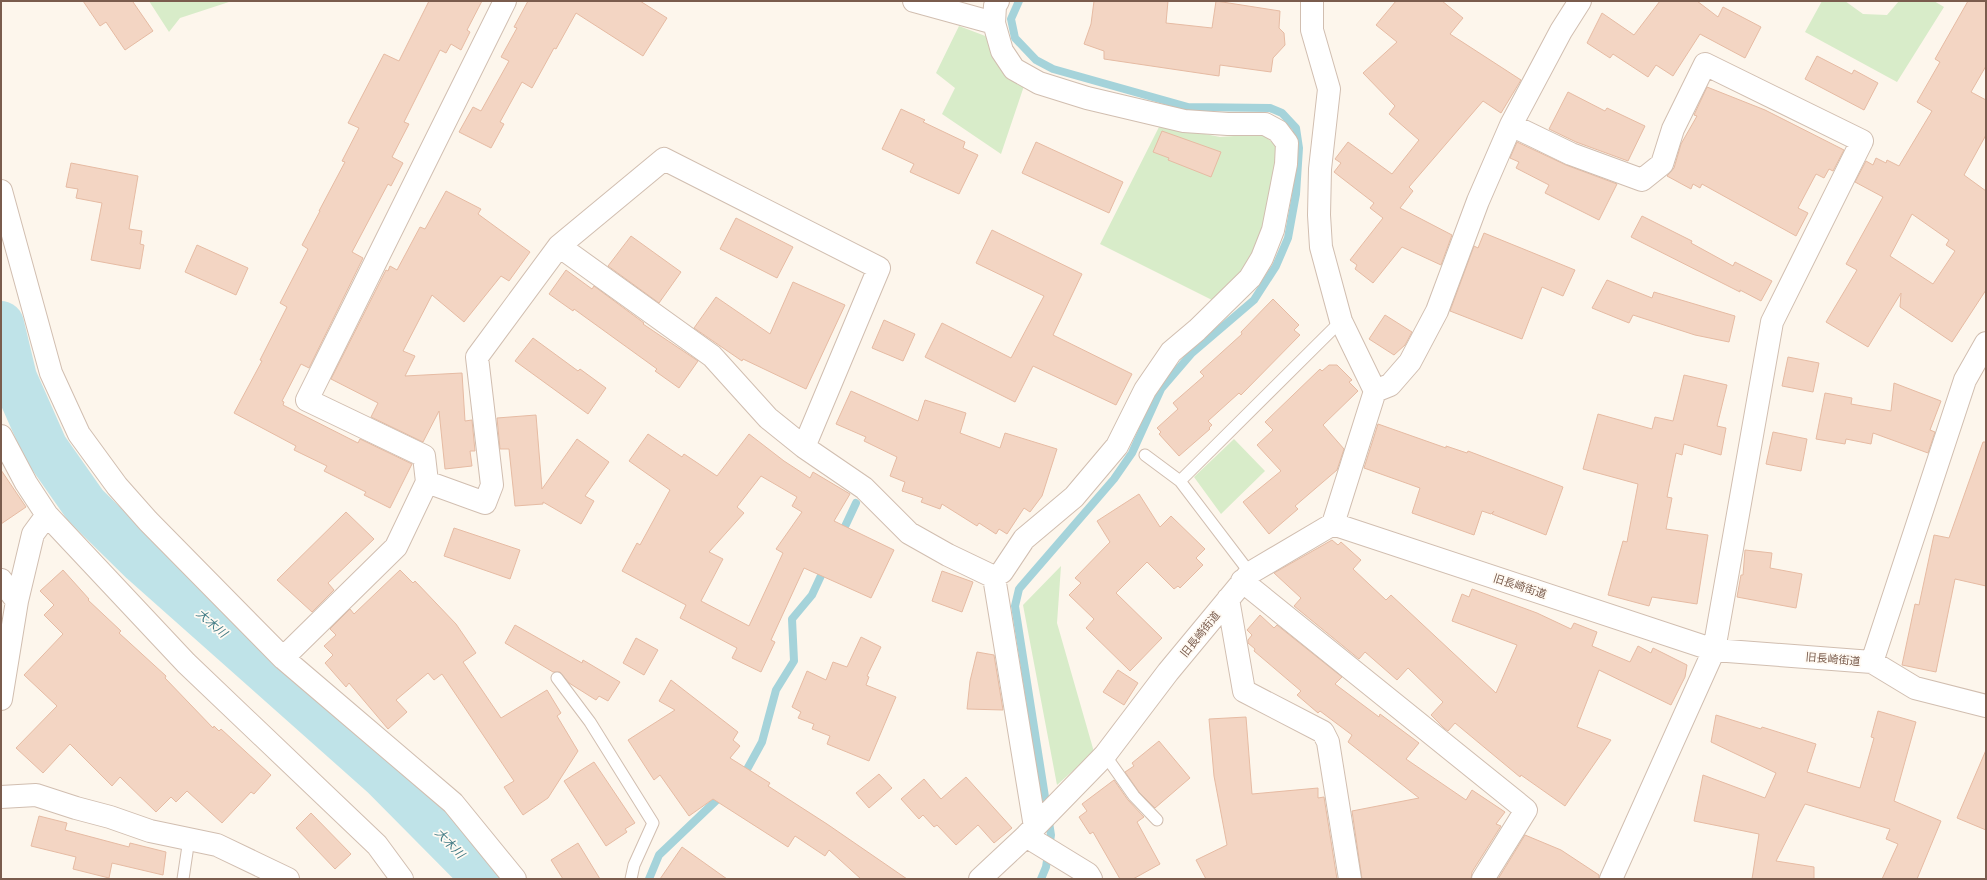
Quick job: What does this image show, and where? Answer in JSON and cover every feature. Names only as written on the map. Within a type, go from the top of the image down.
[{"type":"street","points":[[283,658],[396,547],[427,482],[424,456],[307,400],[505,1]]},
{"type":"street","points":[[914,1],[994,23]]},
{"type":"street","points":[[994,577],[1002,572],[1024,539],[1074,497],[1117,446],[1145,390],[1171,352],[1224,304],[1250,278],[1262,258],[1274,230],[1286,164],[1287,143],[1278,131],[1265,124],[1228,124],[1184,121],[1087,98],[1039,83],[1014,69],[1002,51],[994,23],[995,6],[998,1]]},
{"type":"street","points":[[1312,1],[1312,30],[1329,89],[1320,169],[1321,247],[1341,321],[1375,391],[1333,524]]},
{"type":"street","points":[[1375,391],[1390,385],[1410,362],[1437,311],[1478,201],[1511,125],[1561,31],[1580,1]]},
{"type":"street","points":[[1511,125],[1571,154],[1642,180],[1662,164],[1673,128],[1705,64],[1862,141],[1772,322],[1714,650],[1612,879]]},
{"type":"street","points":[[427,482],[485,503],[492,485],[477,357],[559,246],[664,159],[880,268],[804,447]]},
{"type":"street","points":[[1286,164],[1320,169]]},
{"type":"street","points":[[1,191],[51,373],[79,434],[117,486],[148,521],[283,658],[454,803],[515,879]]},
{"type":"street","points":[[559,246],[712,356],[768,418],[804,447],[864,488],[909,533],[948,555],[994,577]]},
{"type":"street","name":"旧長崎街道","points":[[980,879],[1032,835],[1064,798],[1105,756],[1168,672],[1246,577],[1333,524],[1714,650],[1872,662],[1965,380],[1986,343]]},
{"type":"street","points":[[1,436],[9,453],[46,515],[186,663],[377,845],[402,879]]},
{"type":"street","points":[[1,699],[17,601],[33,534],[46,515]]},
{"type":"street","points":[[994,577],[1032,835],[1088,874],[1091,879]]},
{"type":"street","points":[[1246,577],[1526,810],[1483,879]]},
{"type":"street","points":[[1,580],[17,601]]},
{"type":"street","points":[[1228,599],[1244,691],[1323,732],[1328,742],[1350,879]]},
{"type":"street","points":[[1872,662],[1915,688],[1986,706]]},
{"type":"street","points":[[1,797],[36,795],[110,817],[150,831],[217,845],[288,879]]},
{"type":"lane","points":[[1180,481],[1341,321]]},
{"type":"lane","points":[[1145,455],[1180,481],[1246,577]]},
{"type":"lane","points":[[557,678],[590,722],[653,823],[634,865],[631,879]]},
{"type":"lane","points":[[1105,756],[1134,796],[1157,820]]},
{"type":"lane","points":[[182,879],[189,839]]},
{"type":"green space","points":[[149,1],[232,1],[180,18],[169,32]]},
{"type":"green space","points":[[1822,1],[1845,1],[1863,14],[1887,15],[1899,1],[1934,1],[1944,7],[1897,82],[1805,32]]},
{"type":"green space","points":[[959,26],[988,37],[1025,83],[1001,154],[942,114],[955,88],[936,73]]},
{"type":"green space","points":[[1160,125],[1220,137],[1262,134],[1279,148],[1266,235],[1246,273],[1216,302],[1100,244]]},
{"type":"green space","points":[[1234,439],[1265,471],[1221,514],[1194,477]]},
{"type":"green space","points":[[1061,566],[1057,623],[1094,752],[1057,785],[1023,605]]},
{"type":"building","points":[[83,1],[135,1],[133,2],[153,31],[125,50],[106,22],[100,26]]},
{"type":"building","points":[[429,1],[482,1],[467,30],[470,32],[461,50],[451,44],[446,53],[440,50],[404,122],[409,124],[392,157],[403,163],[391,186],[388,184],[352,252],[363,258],[309,368],[301,364],[282,401],[284,402],[283,405],[358,443],[360,439],[412,464],[390,508],[364,495],[366,492],[324,471],[327,466],[294,450],[296,446],[234,413],[262,361],[260,360],[287,307],[280,303],[308,249],[302,245],[345,162],[342,161],[359,128],[348,123],[384,54],[399,61]]},
{"type":"building","points":[[528,1],[640,1],[667,18],[643,56],[576,13],[556,49],[554,48],[532,88],[522,82],[500,122],[504,124],[491,148],[459,132],[473,107],[481,111],[509,61],[501,57],[517,28],[514,27]]},
{"type":"building","points":[[1094,1],[1168,1],[1166,23],[1212,28],[1216,1],[1280,11],[1279,28],[1284,33],[1285,45],[1273,58],[1271,72],[1220,65],[1219,76],[1104,59],[1104,51],[1084,44],[1091,24]]},
{"type":"building","points":[[1396,1],[1442,1],[1463,18],[1450,34],[1521,80],[1501,113],[1483,101],[1409,187],[1413,191],[1400,208],[1452,235],[1441,265],[1402,247],[1373,283],[1355,269],[1357,265],[1350,260],[1383,218],[1370,208],[1374,203],[1334,172],[1341,163],[1335,159],[1348,142],[1392,174],[1419,140],[1389,114],[1395,106],[1363,73],[1397,42],[1376,25]]},
{"type":"building","points":[[1660,1],[1697,1],[1718,17],[1723,7],[1761,27],[1745,58],[1700,34],[1673,76],[1656,65],[1648,77],[1613,54],[1610,58],[1587,43],[1602,13],[1634,35]]},
{"type":"building","points":[[1968,1],[1986,1],[1986,66],[1971,92],[1986,100],[1986,135],[1964,175],[1986,191],[1986,290],[1952,342],[1900,307],[1901,293],[1868,347],[1826,322],[1857,270],[1846,264],[1883,197],[1855,182],[1866,161],[1873,165],[1876,158],[1886,163],[1887,160],[1899,166],[1932,111],[1917,102],[1940,62],[1935,59]],"holes":[[[1912,214],[1949,240],[1946,245],[1955,251],[1933,284],[1890,256]]]},
{"type":"building","points":[[1817,56],[1852,74],[1854,70],[1878,83],[1864,110],[1805,79]]},
{"type":"building","points":[[1707,87],[1765,110],[1844,150],[1833,171],[1829,169],[1824,178],[1816,174],[1798,208],[1808,213],[1796,236],[1702,184],[1700,188],[1693,184],[1691,189],[1667,176],[1674,168],[1681,144],[1697,116],[1694,115]]},
{"type":"building","points":[[1568,92],[1605,111],[1607,108],[1645,126],[1628,161],[1576,142],[1549,129]]},
{"type":"building","points":[[901,109],[925,120],[923,122],[965,142],[963,148],[978,155],[959,194],[910,172],[914,164],[882,149]]},
{"type":"building","points":[[1162,131],[1221,152],[1211,177],[1168,160],[1169,158],[1153,152]]},
{"type":"building","points":[[1036,142],[1123,182],[1109,213],[1022,173]]},
{"type":"building","points":[[1517,142],[1566,165],[1617,184],[1599,220],[1545,193],[1549,185],[1516,168],[1519,162],[1510,158]]},
{"type":"building","points":[[71,163],[138,176],[129,229],[142,231],[140,244],[144,245],[140,269],[91,260],[102,203],[76,198],[78,189],[66,187]]},
{"type":"building","points":[[446,191],[481,209],[478,214],[530,252],[509,281],[501,276],[464,322],[432,295],[403,351],[415,356],[405,376],[462,373],[465,421],[472,420],[475,451],[470,451],[472,466],[445,469],[439,411],[423,442],[371,417],[378,403],[331,379],[386,270],[388,271],[390,266],[397,270],[420,227],[425,229]]},
{"type":"building","points":[[1642,216],[1692,241],[1691,243],[1733,266],[1735,262],[1772,281],[1761,301],[1740,290],[1740,292],[1631,237]]},
{"type":"building","points":[[736,218],[793,247],[777,278],[720,249]]},
{"type":"building","points":[[992,230],[1082,274],[1053,335],[1132,374],[1116,405],[1033,366],[1015,402],[925,357],[942,323],[1011,358],[1044,296],[976,263]]},
{"type":"building","points":[[1484,233],[1575,270],[1563,296],[1542,287],[1522,339],[1450,311],[1474,246],[1478,248]]},
{"type":"building","points":[[631,236],[681,272],[659,303],[608,266]]},
{"type":"building","points":[[197,245],[248,268],[236,295],[185,272]]},
{"type":"building","points":[[566,270],[592,289],[594,286],[644,323],[643,324],[698,361],[679,388],[655,371],[657,369],[574,309],[573,311],[549,294]]},
{"type":"building","points":[[1607,280],[1652,298],[1654,292],[1735,316],[1729,342],[1695,335],[1633,315],[1629,323],[1592,308]]},
{"type":"building","points":[[793,282],[845,305],[806,389],[743,359],[742,361],[694,328],[716,297],[770,334]]},
{"type":"building","points":[[1273,299],[1299,325],[1294,330],[1300,335],[1241,395],[1239,393],[1208,421],[1212,425],[1209,428],[1210,429],[1179,456],[1159,434],[1161,432],[1157,428],[1178,409],[1173,403],[1204,376],[1200,372],[1242,334],[1241,332]]},
{"type":"building","points":[[1385,315],[1412,332],[1405,345],[1394,355],[1369,339]]},
{"type":"building","points":[[884,320],[915,334],[903,361],[872,348]]},
{"type":"building","points":[[533,338],[578,371],[580,369],[606,388],[588,414],[515,361]]},
{"type":"building","points":[[1788,357],[1819,363],[1813,392],[1782,386]]},
{"type":"building","points":[[1329,365],[1337,365],[1352,380],[1349,382],[1358,391],[1323,425],[1344,449],[1337,470],[1295,506],[1298,509],[1269,534],[1243,502],[1281,471],[1257,445],[1273,430],[1265,422],[1320,369],[1322,371]]},
{"type":"building","points":[[1684,375],[1727,385],[1717,426],[1726,428],[1721,455],[1684,444],[1682,455],[1676,453],[1667,497],[1672,498],[1666,529],[1708,535],[1697,604],[1652,597],[1649,606],[1608,595],[1623,541],[1627,542],[1638,484],[1583,469],[1598,414],[1652,429],[1655,417],[1673,421]]},
{"type":"building","points":[[1894,383],[1941,401],[1930,430],[1935,432],[1928,453],[1873,433],[1871,444],[1846,439],[1845,444],[1816,439],[1825,393],[1852,398],[1851,404],[1891,411]]},
{"type":"building","points":[[851,391],[918,421],[925,400],[966,413],[960,433],[1000,448],[1005,433],[1057,449],[1042,496],[1030,512],[1024,508],[1007,534],[999,529],[996,534],[979,523],[977,526],[942,504],[940,509],[921,502],[923,498],[902,491],[905,482],[890,476],[897,457],[864,441],[866,437],[836,424]]},
{"type":"building","points":[[536,415],[542,489],[577,439],[609,462],[585,496],[594,501],[581,524],[543,502],[543,504],[515,506],[509,449],[500,449],[497,418]]},
{"type":"building","points":[[1378,424],[1446,448],[1446,446],[1467,453],[1468,451],[1563,487],[1546,535],[1492,514],[1494,511],[1491,514],[1482,511],[1474,535],[1412,513],[1420,488],[1364,468]]},
{"type":"building","points":[[1773,432],[1807,439],[1801,471],[1766,464]]},
{"type":"building","points":[[648,434],[682,457],[684,454],[717,476],[749,434],[784,461],[810,478],[813,472],[850,494],[834,521],[894,550],[871,598],[804,568],[771,640],[775,642],[761,672],[732,658],[737,648],[680,618],[686,605],[622,571],[637,543],[640,545],[670,490],[629,461]],"holes":[[[761,476],[797,497],[792,506],[802,512],[776,549],[783,553],[749,626],[701,601],[723,559],[709,552],[744,513],[737,507]]]},
{"type":"building","points":[[1983,442],[1986,442],[1986,586],[1955,579],[1936,672],[1902,665],[1915,604],[1919,605],[1934,535],[1949,538]]},
{"type":"building","points":[[1,470],[26,507],[1,524]]},
{"type":"building","points":[[1139,494],[1160,527],[1171,516],[1205,549],[1196,558],[1203,565],[1180,588],[1178,586],[1174,589],[1147,562],[1116,593],[1162,638],[1130,671],[1086,628],[1094,619],[1069,595],[1081,583],[1075,578],[1110,542],[1097,521]]},
{"type":"building","points":[[346,512],[374,539],[328,583],[334,590],[312,612],[277,580]]},
{"type":"building","points":[[454,528],[520,550],[510,579],[444,556]]},
{"type":"building","points":[[1332,540],[1338,545],[1341,542],[1361,560],[1353,569],[1386,600],[1391,595],[1496,693],[1517,645],[1452,621],[1462,594],[1469,597],[1472,589],[1537,613],[1571,629],[1574,623],[1597,632],[1592,646],[1630,662],[1638,646],[1651,653],[1653,648],[1687,665],[1685,677],[1671,705],[1599,670],[1577,727],[1611,740],[1565,806],[1521,775],[1520,777],[1455,723],[1448,731],[1444,728],[1431,715],[1443,702],[1408,668],[1397,680],[1365,652],[1359,659],[1294,606],[1301,598],[1274,573]]},
{"type":"building","points":[[1745,550],[1772,553],[1770,568],[1802,574],[1796,608],[1737,597],[1741,575],[1743,575]]},
{"type":"building","points":[[63,570],[89,599],[88,600],[121,631],[119,633],[166,676],[165,678],[213,728],[214,726],[219,731],[221,729],[271,775],[254,794],[251,792],[222,823],[187,791],[176,802],[171,797],[156,812],[120,777],[112,786],[70,744],[43,773],[16,748],[57,706],[24,675],[63,634],[44,615],[54,605],[40,591]]},
{"type":"building","points":[[400,570],[413,583],[415,581],[456,624],[476,653],[463,662],[501,718],[547,690],[561,713],[557,716],[578,751],[548,798],[523,815],[504,787],[514,781],[442,674],[434,680],[428,673],[396,700],[407,712],[388,729],[349,683],[346,687],[325,663],[333,655],[324,646],[336,635],[330,629],[350,609],[354,614]]},
{"type":"building","points":[[942,571],[973,582],[962,612],[932,601]]},
{"type":"building","points":[[1260,615],[1274,628],[1277,625],[1342,677],[1335,684],[1379,717],[1380,714],[1419,743],[1406,759],[1466,800],[1472,790],[1505,812],[1496,824],[1501,826],[1472,872],[1471,879],[1362,879],[1352,811],[1419,798],[1348,742],[1352,735],[1320,711],[1318,713],[1297,695],[1301,691],[1254,651],[1255,649],[1248,643],[1248,640],[1252,635],[1247,630]]},
{"type":"building","points":[[515,625],[582,663],[583,660],[620,682],[608,701],[599,696],[596,700],[569,683],[560,672],[553,672],[505,643]]},
{"type":"building","points":[[861,637],[881,647],[867,676],[869,677],[866,685],[896,697],[869,761],[827,744],[830,736],[812,729],[814,724],[798,718],[801,712],[792,707],[807,671],[826,680],[833,662],[847,667]]},
{"type":"building","points":[[636,638],[658,650],[644,675],[623,663]]},
{"type":"building","points":[[977,652],[994,655],[1003,710],[967,709],[970,681]]},
{"type":"building","points":[[1118,670],[1138,683],[1124,705],[1103,692]]},
{"type":"building","points":[[671,680],[738,732],[733,740],[740,746],[730,758],[770,783],[768,786],[827,824],[907,879],[861,879],[829,850],[825,856],[795,836],[788,847],[713,799],[689,816],[660,775],[654,780],[628,740],[675,710],[659,701]]},
{"type":"building","points":[[1878,711],[1916,722],[1894,801],[1941,821],[1917,879],[1882,879],[1898,844],[1886,839],[1890,829],[1805,804],[1776,861],[1814,867],[1814,879],[1752,879],[1759,834],[1694,821],[1703,775],[1765,798],[1776,773],[1711,742],[1716,715],[1761,729],[1762,727],[1816,744],[1807,772],[1860,788],[1874,738],[1871,737]]},
{"type":"building","points":[[1246,717],[1252,794],[1318,788],[1318,798],[1324,797],[1337,879],[1206,879],[1196,860],[1227,845],[1214,776],[1209,719]]},
{"type":"building","points":[[1159,741],[1190,778],[1155,808],[1139,792],[1125,772],[1134,766],[1132,763]]},
{"type":"building","points":[[1986,750],[1986,830],[1957,818]]},
{"type":"building","points":[[594,762],[635,823],[625,829],[627,832],[606,846],[564,781]]},
{"type":"building","points":[[879,774],[892,788],[869,808],[856,793]]},
{"type":"building","points":[[966,777],[1012,828],[994,843],[978,825],[956,845],[937,825],[934,827],[923,815],[919,819],[901,799],[924,779],[941,799]]},
{"type":"building","points":[[1114,780],[1128,800],[1144,817],[1137,822],[1160,864],[1133,879],[1120,879],[1093,832],[1090,834],[1079,817],[1087,811],[1082,804]]},
{"type":"building","points":[[311,813],[351,854],[335,869],[296,828]]},
{"type":"building","points":[[39,816],[67,823],[65,830],[129,847],[130,843],[166,852],[163,875],[112,863],[109,878],[73,869],[76,857],[31,846]]},
{"type":"building","points":[[1525,835],[1561,850],[1599,875],[1599,879],[1498,879]]},
{"type":"building","points":[[578,843],[600,879],[563,879],[551,860]]},
{"type":"building","points":[[682,847],[727,879],[660,879]]},
{"type":"waterway","points":[[1019,1],[1011,19],[1015,38],[1036,60],[1053,69],[1188,107],[1270,108],[1282,113],[1296,128],[1299,148],[1296,194],[1288,238],[1276,266],[1254,300],[1192,353],[1161,389],[1132,453],[1114,479],[1019,589],[1015,606],[1051,835],[1046,867],[1041,879]]},
{"type":"waterway","name":"大木川","points":[[1,324],[14,378],[45,448],[85,505],[142,561],[384,776],[486,879]]},
{"type":"waterway","points":[[841,535],[856,503]]},
{"type":"waterway","points":[[741,778],[762,742],[776,690],[794,661],[792,619],[812,595],[825,567]]},
{"type":"waterway","points":[[649,879],[659,855],[723,794]]}]
